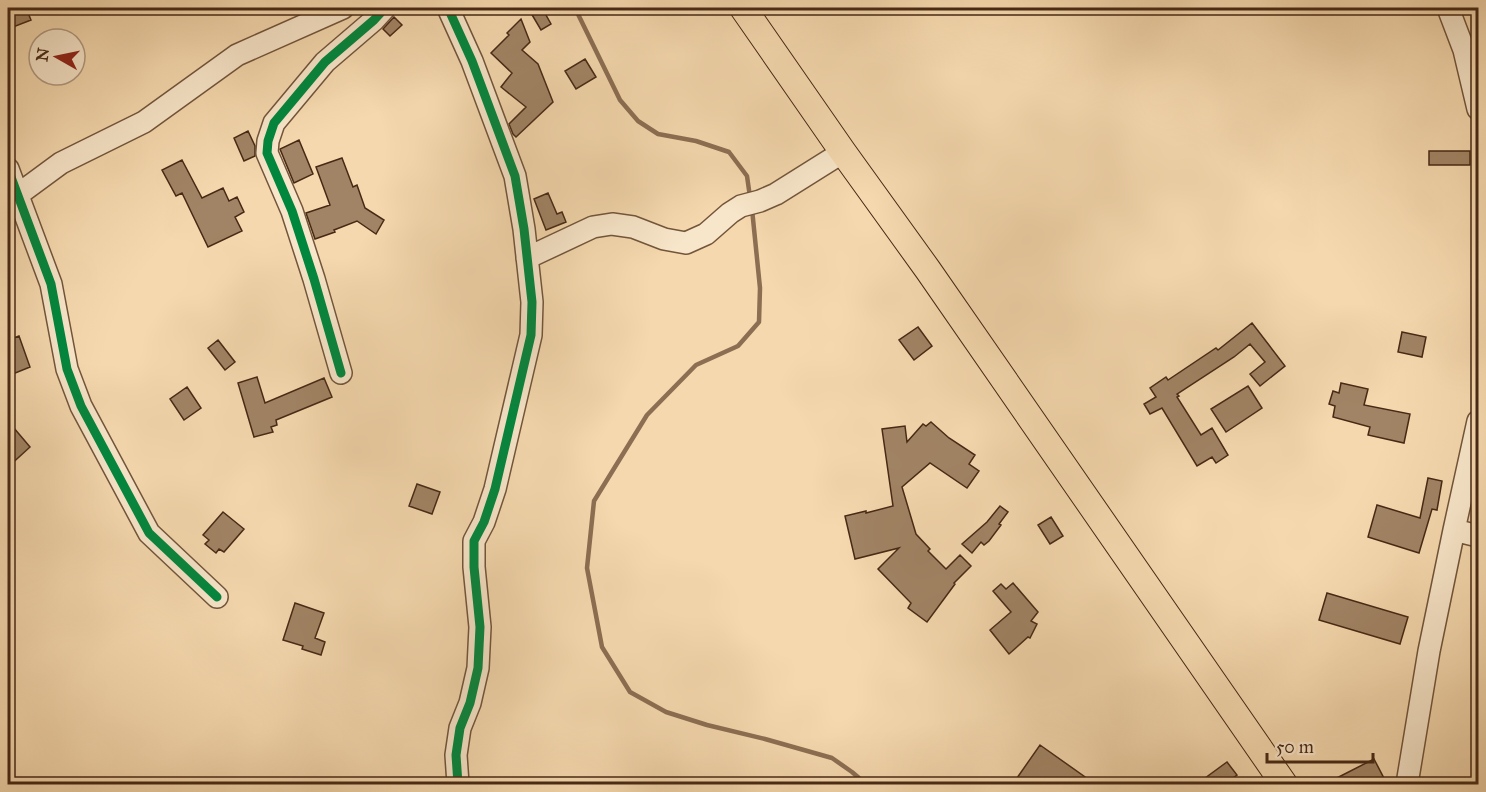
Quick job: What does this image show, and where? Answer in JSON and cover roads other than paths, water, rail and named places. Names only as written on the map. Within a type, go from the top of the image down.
[{"type":"main road","points":[[743,8],[1284,784]]},
{"type":"street","points":[[12,198],[61,163],[144,122],[237,55],[343,8]]},
{"type":"street","points":[[341,374],[292,211],[267,153],[268,141],[274,123],[325,62],[385,8]]},
{"type":"street","points":[[448,8],[472,61],[515,176],[532,302],[531,335],[495,489],[484,522],[474,541],[474,567],[480,627],[478,668],[470,703],[460,728],[456,755],[458,784]]},
{"type":"street","points":[[1448,8],[1464,50],[1479,109]]},
{"type":"street","points":[[527,258],[593,226],[612,224],[633,226],[664,239],[686,243],[706,234],[730,213],[784,189],[843,152]]},
{"type":"street","points":[[8,169],[12,198],[51,284],[67,369],[81,406],[149,533],[217,597]]},
{"type":"street","points":[[1407,784],[1429,651],[1479,421]]},
{"type":"street","points":[[1454,530],[1479,536]]},
{"type":"waterway","points":[[575,8],[620,100],[638,121],[658,134],[696,141],[729,152],[747,176],[750,197]]},
{"type":"waterway","points":[[752,209],[760,288],[759,322],[738,346],[696,365],[647,415],[594,501],[587,568],[602,647],[630,692],[666,712],[832,758],[866,784]]}]
